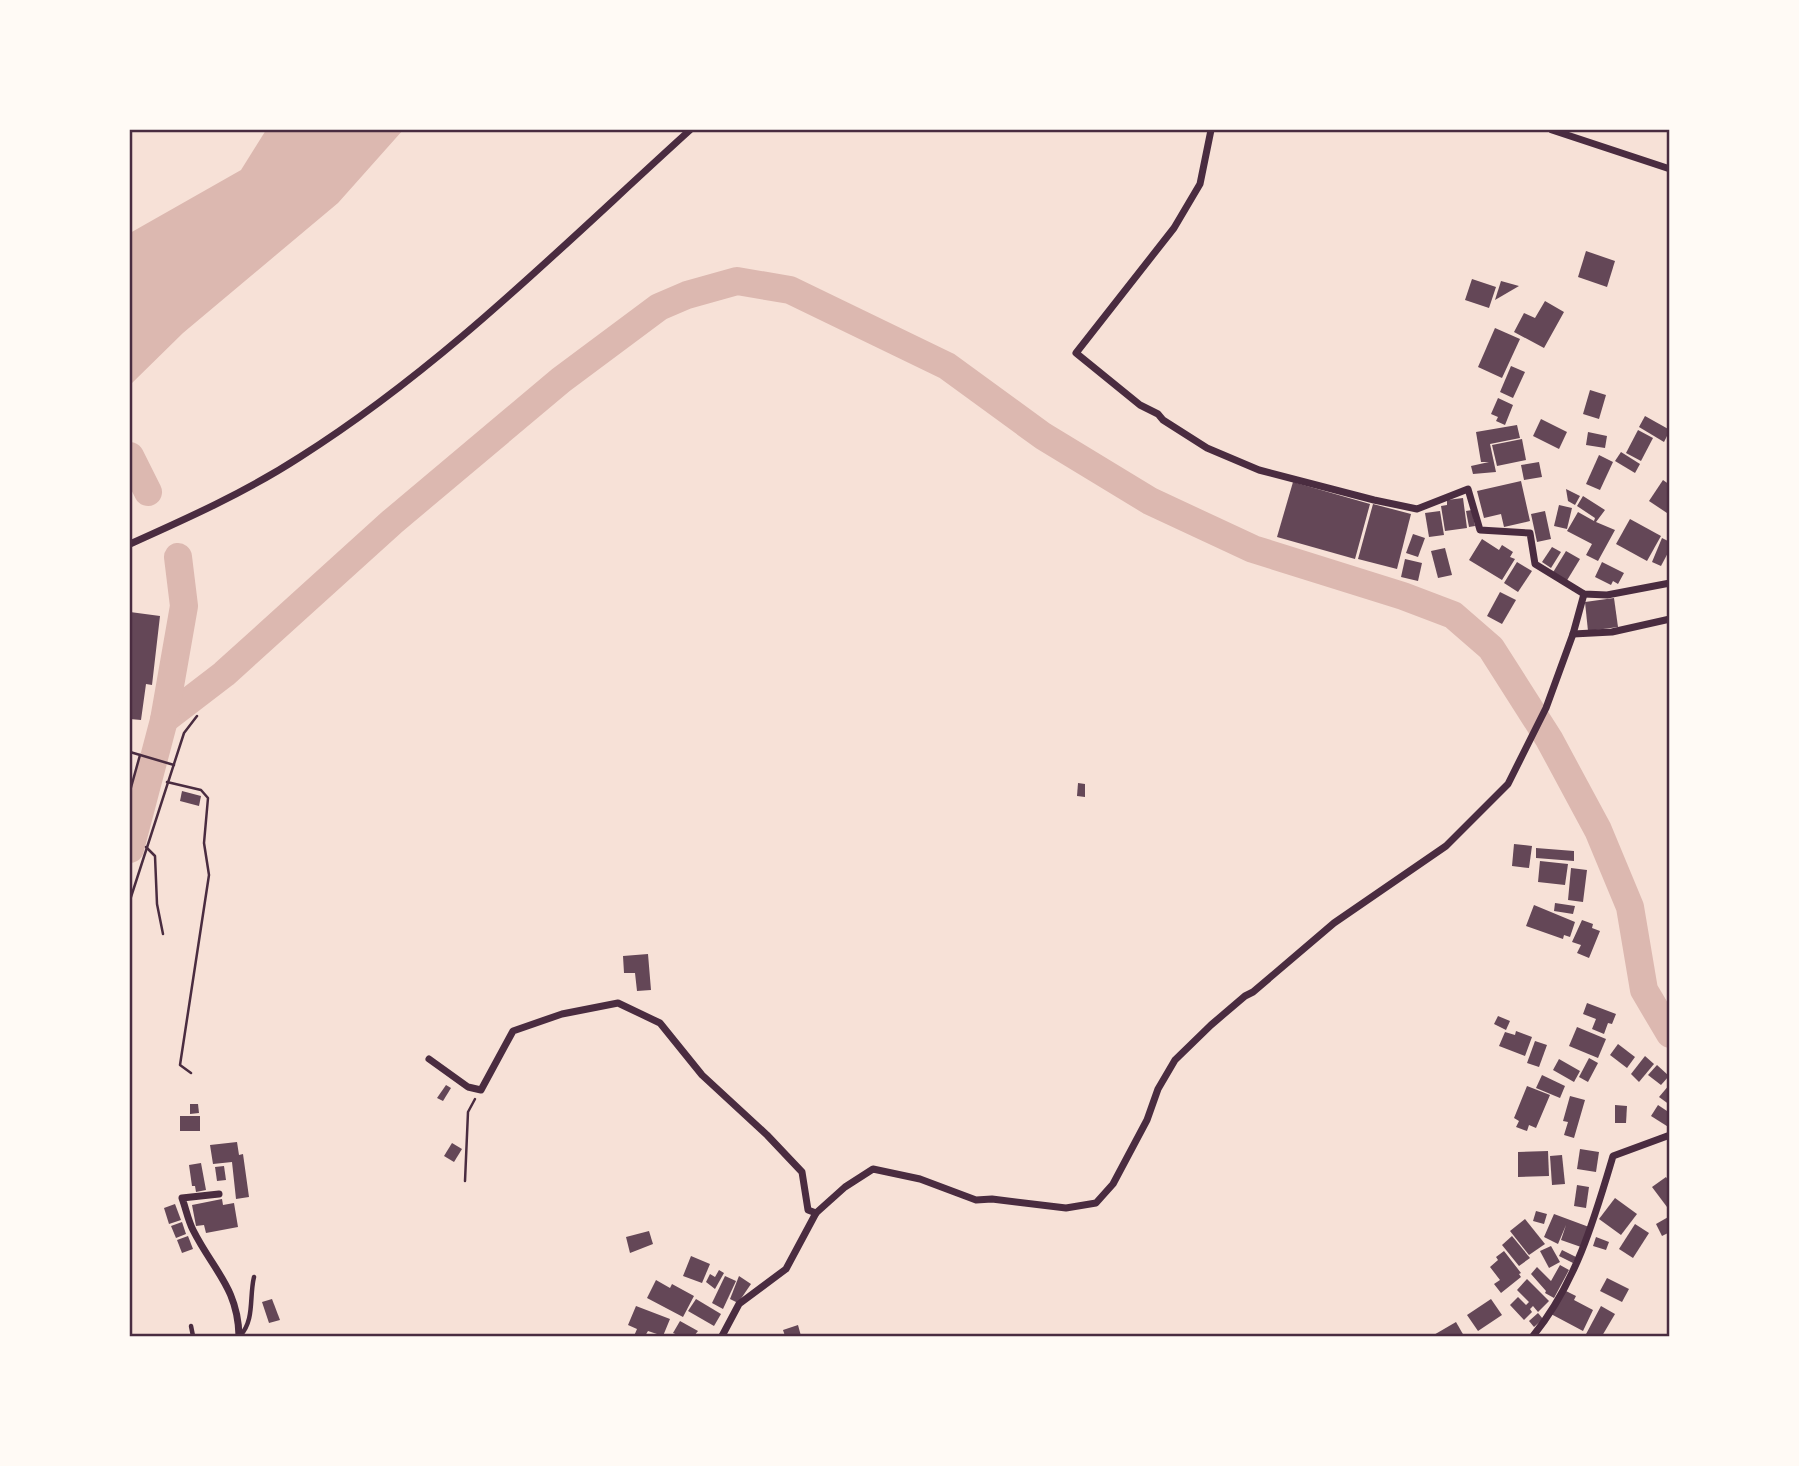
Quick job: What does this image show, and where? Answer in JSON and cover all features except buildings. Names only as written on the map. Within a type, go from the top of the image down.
[{"type":"street","points":[[130,544],[205,510],[299,458],[389,396],[476,327],[690,130]]},
{"type":"street","points":[[1211,130],[1200,184],[1174,229],[1076,353],[1140,405],[1163,420],[1207,448],[1259,470],[1417,509],[1468,489],[1480,530],[1530,533],[1535,564],[1584,594],[1607,595],[1670,583]]},
{"type":"street","points":[[1552,130],[1670,169]]},
{"type":"street","points":[[722,1336],[739,1304],[786,1269],[816,1213],[845,1187],[873,1168],[920,1179],[976,1200],[992,1199],[1066,1208],[1096,1203],[1113,1184],[1147,1120],[1158,1089],[1175,1060],[1211,1025],[1334,923],[1446,846],[1508,784],[1534,737],[1546,708],[1573,634],[1584,594]]},
{"type":"street","points":[[1573,634],[1612,632],[1670,619]]},
{"type":"street","points":[[429,1059],[468,1087],[481,1090],[513,1031],[562,1014],[618,1003],[660,1024],[702,1075],[767,1135],[802,1172],[808,1210],[816,1213]]},
{"type":"street","points":[[1533,1336],[1562,1292],[1587,1241],[1613,1156],[1670,1135]]},
{"type":"street","points":[[219,1194],[182,1198],[192,1228],[234,1299],[239,1336]]},
{"type":"lane","points":[[239,1336],[247,1329],[254,1277]]},
{"type":"lane","points":[[191,1326],[193,1336]]},
{"type":"path","points":[[130,900],[184,733],[197,716]]},
{"type":"path","points":[[130,752],[174,765]]},
{"type":"path","points":[[130,791],[141,756]]},
{"type":"path","points":[[167,782],[201,790],[208,798],[204,843],[209,875],[180,1065],[191,1073]]},
{"type":"path","points":[[146,847],[155,856],[157,904],[163,934]]},
{"type":"path","points":[[465,1181],[468,1112],[481,1090]]},
{"type":"shaded area","points":[[266,130],[403,130],[338,203],[183,333],[130,385],[130,233],[241,170]]},
{"type":"waterway","points":[[164,720],[224,674],[392,522],[561,380],[659,307],[687,295],[737,281],[790,290],[947,366],[1043,436],[1150,501],[1253,549],[1403,596],[1453,615],[1491,648],[1549,739],[1598,830],[1630,907],[1644,990],[1670,1034]]},
{"type":"waterway","points":[[130,456],[148,492]]},
{"type":"waterway","points":[[130,849],[164,720],[184,606],[178,557]]}]
